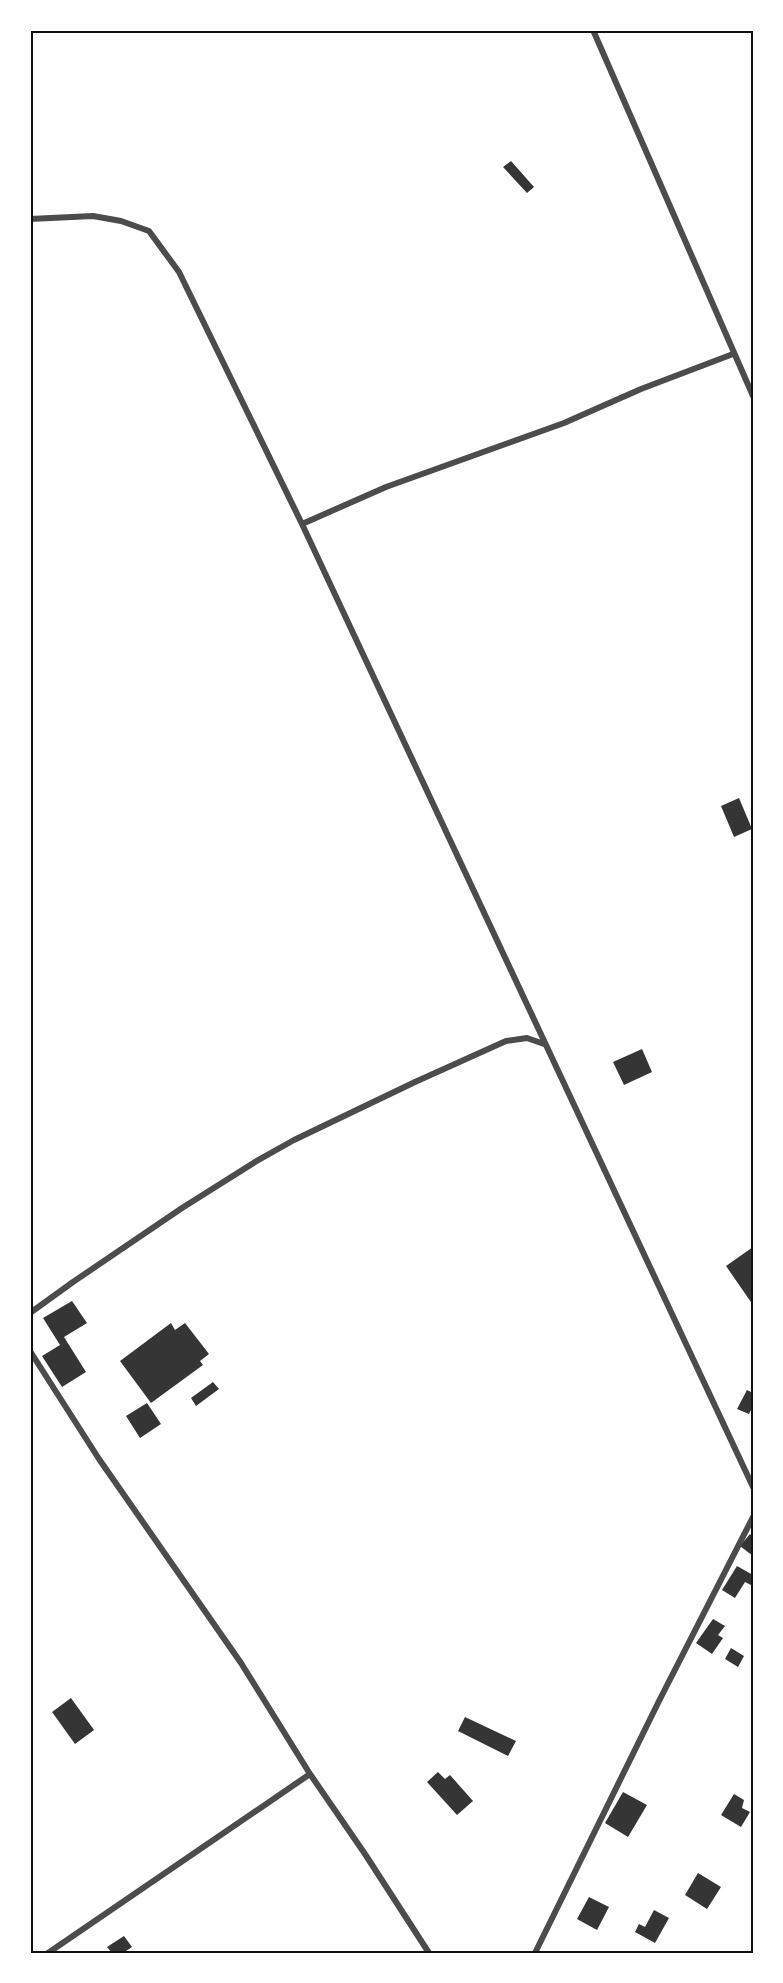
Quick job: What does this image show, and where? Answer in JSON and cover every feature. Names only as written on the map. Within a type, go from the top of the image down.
[{"type":"street","points":[[593,30],[753,396]]},
{"type":"street","points":[[30,219],[93,216],[121,220],[149,231],[179,272],[302,524],[753,1487]]},
{"type":"street","points":[[302,524],[386,487],[564,423],[641,389],[733,354]]},
{"type":"street","points":[[30,1313],[173,1214],[294,1140],[507,1041],[527,1038],[544,1044]]},
{"type":"street","points":[[30,1352],[99,1459],[241,1664],[310,1774],[429,1953]]},
{"type":"street","points":[[535,1953],[753,1516]]},
{"type":"street","points":[[48,1953],[310,1774]]},
{"type":"building","points":[[511,161],[534,187],[527,193],[503,167]]},
{"type":"building","points":[[739,798],[752,829],[734,837],[721,806]]},
{"type":"building","points":[[642,1049],[652,1072],[624,1085],[613,1062]]},
{"type":"building","points":[[753,1247],[753,1305],[726,1266]]},
{"type":"building","points":[[72,1301],[87,1323],[64,1337],[86,1372],[62,1387],[42,1356],[60,1345],[43,1318]]},
{"type":"building","points":[[171,1323],[175,1330],[185,1323],[209,1354],[200,1361],[203,1365],[151,1403],[120,1361]]},
{"type":"building","points":[[213,1382],[219,1389],[196,1406],[191,1398]]},
{"type":"building","points":[[747,1390],[753,1393],[753,1406],[749,1414],[737,1409]]},
{"type":"building","points":[[147,1403],[161,1424],[140,1438],[126,1416]]},
{"type":"building","points":[[750,1534],[753,1537],[753,1556],[740,1546]]},
{"type":"building","points":[[737,1566],[753,1575],[753,1582],[751,1585],[745,1582],[735,1598],[722,1590]]},
{"type":"building","points":[[713,1619],[725,1626],[718,1635],[723,1638],[712,1654],[696,1643]]},
{"type":"building","points":[[731,1648],[744,1656],[738,1667],[725,1659]]},
{"type":"building","points":[[71,1698],[94,1730],[75,1744],[52,1712]]},
{"type":"building","points":[[465,1717],[516,1741],[508,1756],[458,1731]]},
{"type":"building","points":[[438,1772],[445,1779],[450,1775],[473,1801],[457,1815],[427,1782]]},
{"type":"building","points":[[623,1792],[647,1805],[628,1837],[605,1823]]},
{"type":"building","points":[[734,1794],[744,1800],[742,1808],[750,1812],[741,1827],[721,1815]]},
{"type":"building","points":[[698,1873],[721,1887],[707,1909],[685,1895]]},
{"type":"building","points":[[589,1897],[609,1907],[597,1930],[577,1919]]},
{"type":"building","points":[[654,1910],[669,1918],[655,1943],[635,1932],[639,1924],[645,1927]]},
{"type":"building","points":[[124,1936],[132,1947],[123,1953],[112,1953],[107,1947]]}]
